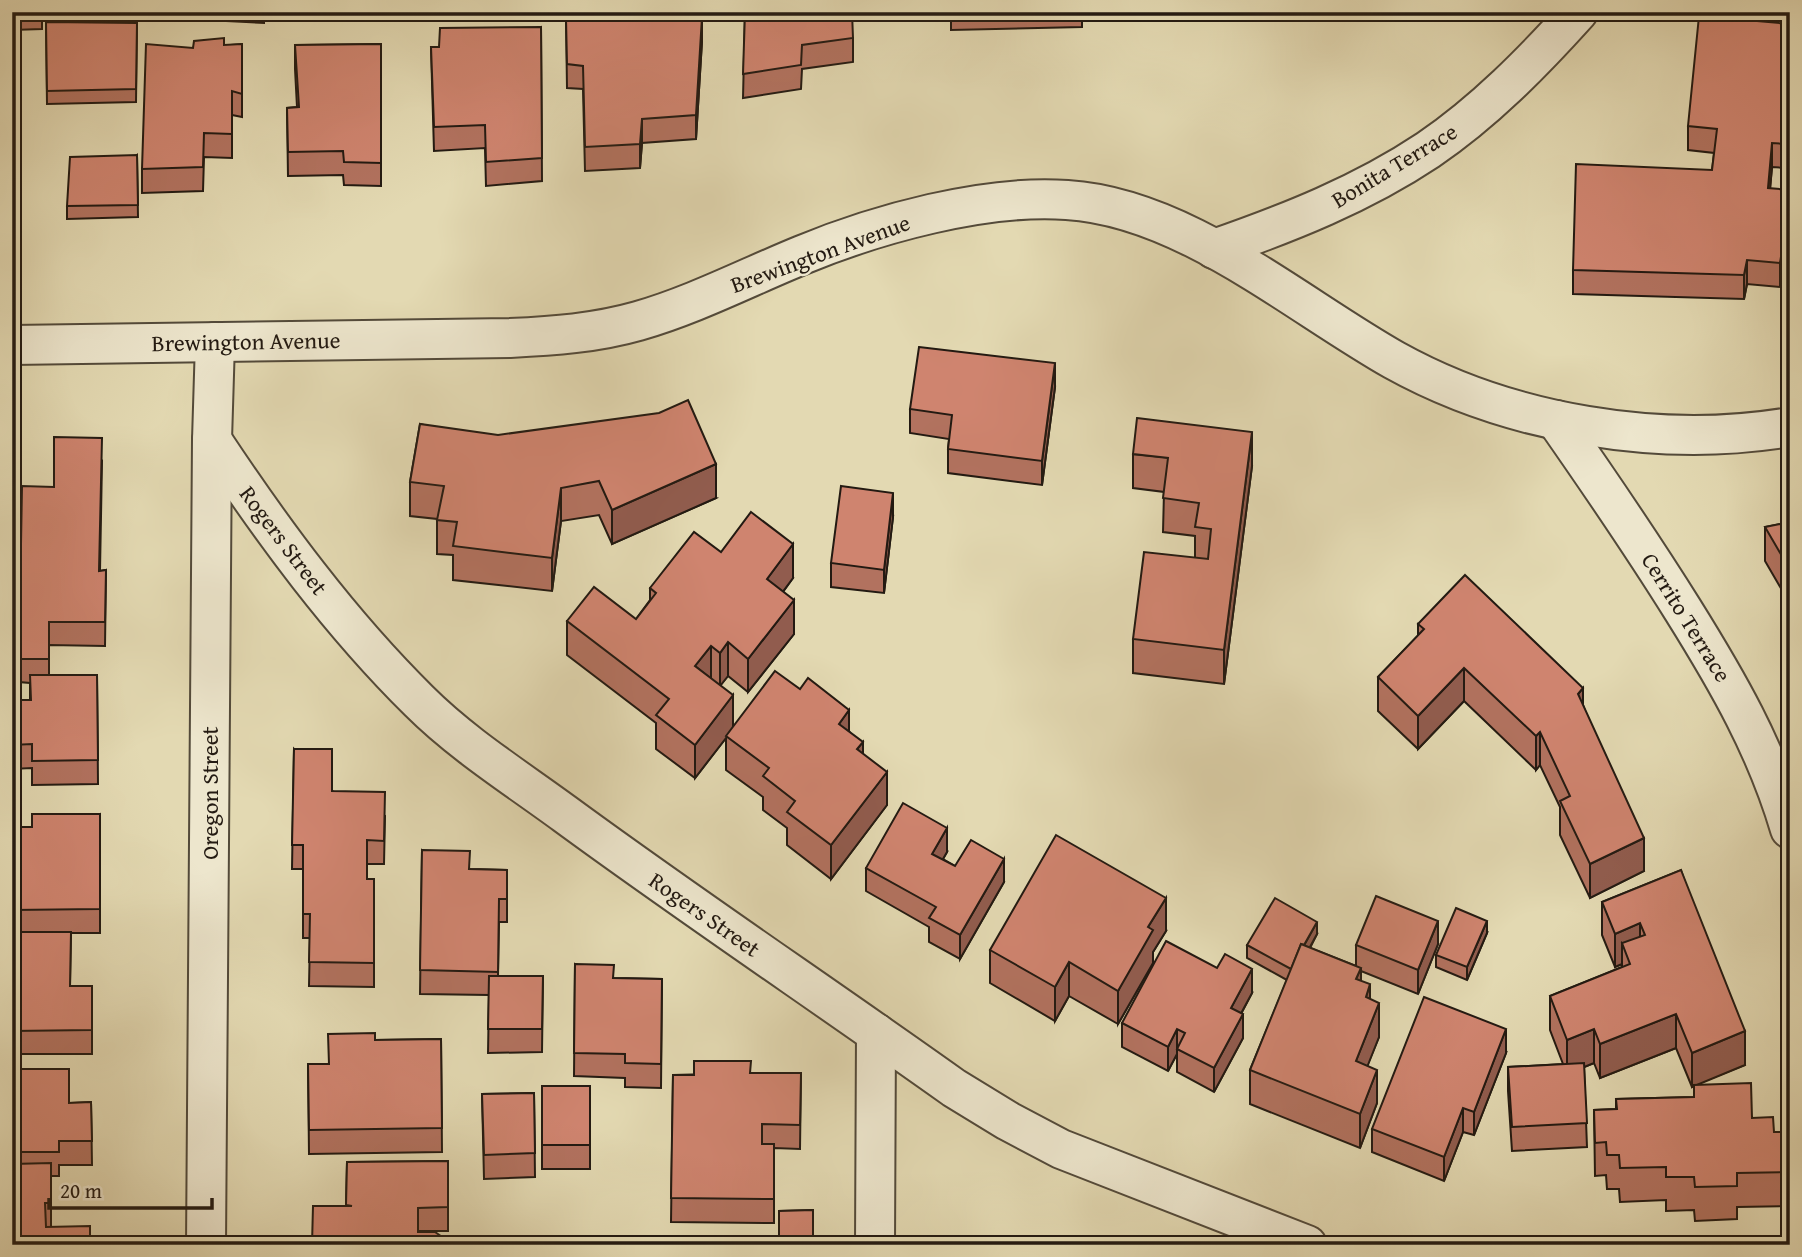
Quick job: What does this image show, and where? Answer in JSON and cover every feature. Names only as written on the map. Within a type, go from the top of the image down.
[{"type":"street","name":"Bonita Terrace","points":[[1214,249],[1312,213],[1428,150],[1513,80],[1578,12]]},
{"type":"street","name":"Brewington Avenue","points":[[12,345],[510,338],[598,331],[664,312],[863,233],[924,216],[1028,200],[1067,200],[1104,205],[1173,229],[1214,249],[1395,360],[1472,394],[1556,420],[1619,431],[1723,434],[1790,427]]},
{"type":"street","name":"Oregon Street","points":[[206,1245],[215,342]]},
{"type":"street","name":"Cerrito Terrace","points":[[1556,420],[1641,543],[1731,688],[1777,786],[1790,829]]},
{"type":"street","name":"Rogers Street","points":[[212,440],[261,513],[320,589],[384,665],[421,703],[466,740],[614,850],[954,1088],[1008,1121],[1061,1149],[1307,1245]]},
{"type":"street","points":[[875,1245],[877,1033]]},
{"type":"building","points":[[745,12],[852,12],[853,38],[802,45],[801,65],[743,74]]},
{"type":"building","points":[[1699,16],[1790,24],[1787,144],[1772,143],[1768,188],[1790,190],[1780,263],[1747,260],[1744,275],[1573,270],[1576,164],[1712,170],[1717,129],[1688,126]]},
{"type":"building","points":[[702,17],[696,115],[642,119],[640,144],[585,147],[583,66],[567,64],[566,19]]},
{"type":"building","points":[[46,22],[137,23],[136,89],[47,91]]},
{"type":"building","points":[[541,27],[542,158],[486,162],[485,125],[434,127],[431,47],[439,47],[440,28]]},
{"type":"building","points":[[224,38],[224,45],[242,44],[242,94],[232,91],[232,134],[204,133],[203,167],[142,169],[146,44],[193,48],[194,41]]},
{"type":"building","points":[[381,44],[381,163],[344,162],[343,151],[288,152],[287,108],[299,107],[295,45]]},
{"type":"building","points":[[12,138],[17,138],[18,160],[12,160]]},
{"type":"building","points":[[137,155],[138,205],[67,206],[70,157]]},
{"type":"building","points":[[919,347],[1055,363],[1042,461],[948,449],[952,415],[910,409]]},
{"type":"building","points":[[688,400],[716,464],[612,510],[599,481],[561,488],[552,558],[453,546],[457,522],[437,520],[444,486],[410,482],[420,424],[498,435],[659,413]]},
{"type":"building","points":[[1137,418],[1252,432],[1224,650],[1133,639],[1144,552],[1208,559],[1211,529],[1195,527],[1199,503],[1163,498],[1168,458],[1133,454]]},
{"type":"building","points":[[54,437],[102,438],[99,571],[106,570],[105,622],[49,622],[49,659],[19,659],[22,486],[54,487]]},
{"type":"building","points":[[841,486],[893,493],[884,570],[831,563]]},
{"type":"building","points":[[751,512],[793,544],[767,579],[794,600],[748,659],[728,642],[720,653],[711,646],[695,666],[733,695],[695,745],[656,715],[669,699],[567,621],[594,587],[636,619],[656,593],[650,588],[694,532],[721,552]]},
{"type":"building","points":[[1790,522],[1790,570],[1765,527]]},
{"type":"building","points":[[1465,575],[1583,688],[1578,694],[1644,838],[1590,864],[1560,801],[1570,796],[1540,732],[1536,736],[1464,668],[1418,716],[1378,677],[1424,629],[1418,624]]},
{"type":"building","points":[[775,671],[800,689],[808,678],[849,710],[839,724],[863,742],[857,749],[887,772],[831,845],[787,812],[795,801],[763,776],[769,768],[726,736]]},
{"type":"building","points":[[30,675],[97,675],[98,760],[32,761],[32,744],[12,745],[12,700],[31,700]]},
{"type":"building","points":[[294,749],[332,749],[332,791],[385,792],[384,841],[367,840],[367,879],[374,879],[374,963],[309,962],[310,914],[303,914],[303,845],[292,845]]},
{"type":"building","points":[[903,803],[947,828],[932,854],[955,866],[971,840],[1004,859],[960,935],[929,918],[936,907],[866,868]]},
{"type":"building","points":[[32,814],[100,814],[100,909],[12,910],[12,827],[32,827]]},
{"type":"building","points":[[1056,835],[1166,898],[1148,927],[1153,930],[1118,991],[1069,962],[1055,987],[990,950]]},
{"type":"building","points":[[422,850],[470,851],[469,869],[507,870],[507,899],[499,899],[498,972],[420,970]]},
{"type":"building","points":[[1681,870],[1745,1031],[1692,1053],[1676,1014],[1600,1044],[1594,1029],[1567,1040],[1550,996],[1630,964],[1622,943],[1645,935],[1640,923],[1615,934],[1602,902]]},
{"type":"building","points":[[1376,896],[1438,921],[1418,970],[1356,945]]},
{"type":"building","points":[[1275,898],[1317,922],[1304,945],[1301,944],[1291,969],[1247,945]]},
{"type":"building","points":[[1456,908],[1487,921],[1467,967],[1436,955]]},
{"type":"building","points":[[12,932],[71,932],[70,986],[92,986],[92,1030],[12,1031]]},
{"type":"building","points":[[1166,941],[1217,968],[1225,954],[1252,969],[1231,1008],[1243,1014],[1214,1068],[1177,1049],[1185,1033],[1177,1029],[1168,1047],[1122,1023]]},
{"type":"building","points":[[1301,944],[1361,968],[1356,979],[1370,984],[1366,997],[1379,1003],[1356,1061],[1377,1070],[1360,1114],[1250,1070]]},
{"type":"building","points":[[575,964],[614,965],[613,978],[662,979],[661,1064],[625,1063],[625,1054],[574,1053]]},
{"type":"building","points":[[489,976],[543,976],[542,1029],[488,1029]]},
{"type":"building","points":[[1424,997],[1506,1029],[1474,1112],[1463,1108],[1444,1157],[1372,1129]]},
{"type":"building","points":[[375,1033],[375,1040],[441,1039],[442,1128],[309,1130],[308,1064],[329,1064],[328,1034]]},
{"type":"building","points":[[694,1061],[751,1061],[750,1073],[801,1073],[800,1125],[762,1124],[762,1144],[774,1144],[774,1199],[671,1198],[673,1075],[694,1075]]},
{"type":"building","points":[[1584,1063],[1587,1123],[1512,1127],[1508,1067]]},
{"type":"building","points":[[12,1069],[69,1069],[69,1103],[91,1102],[92,1141],[59,1141],[59,1152],[12,1152]]},
{"type":"building","points":[[1751,1083],[1752,1118],[1773,1117],[1774,1132],[1790,1132],[1790,1172],[1737,1173],[1737,1186],[1695,1187],[1694,1177],[1666,1177],[1666,1167],[1620,1168],[1619,1155],[1607,1155],[1606,1142],[1595,1143],[1594,1110],[1617,1109],[1616,1099],[1694,1097],[1694,1085]]},
{"type":"building","points":[[542,1086],[590,1086],[590,1145],[542,1145]]},
{"type":"building","points":[[534,1093],[535,1153],[484,1155],[482,1094]]},
{"type":"building","points":[[448,1161],[448,1207],[418,1208],[418,1232],[435,1232],[445,1239],[445,1245],[312,1245],[313,1206],[352,1206],[346,1205],[347,1162]]},
{"type":"building","points":[[51,1163],[51,1203],[45,1203],[46,1227],[90,1226],[90,1245],[12,1245],[12,1164]]},
{"type":"building","points":[[813,1210],[813,1239],[779,1239],[779,1211]]},
{"type":"building","points":[[703,1236],[767,1237],[767,1245],[703,1245]]}]
